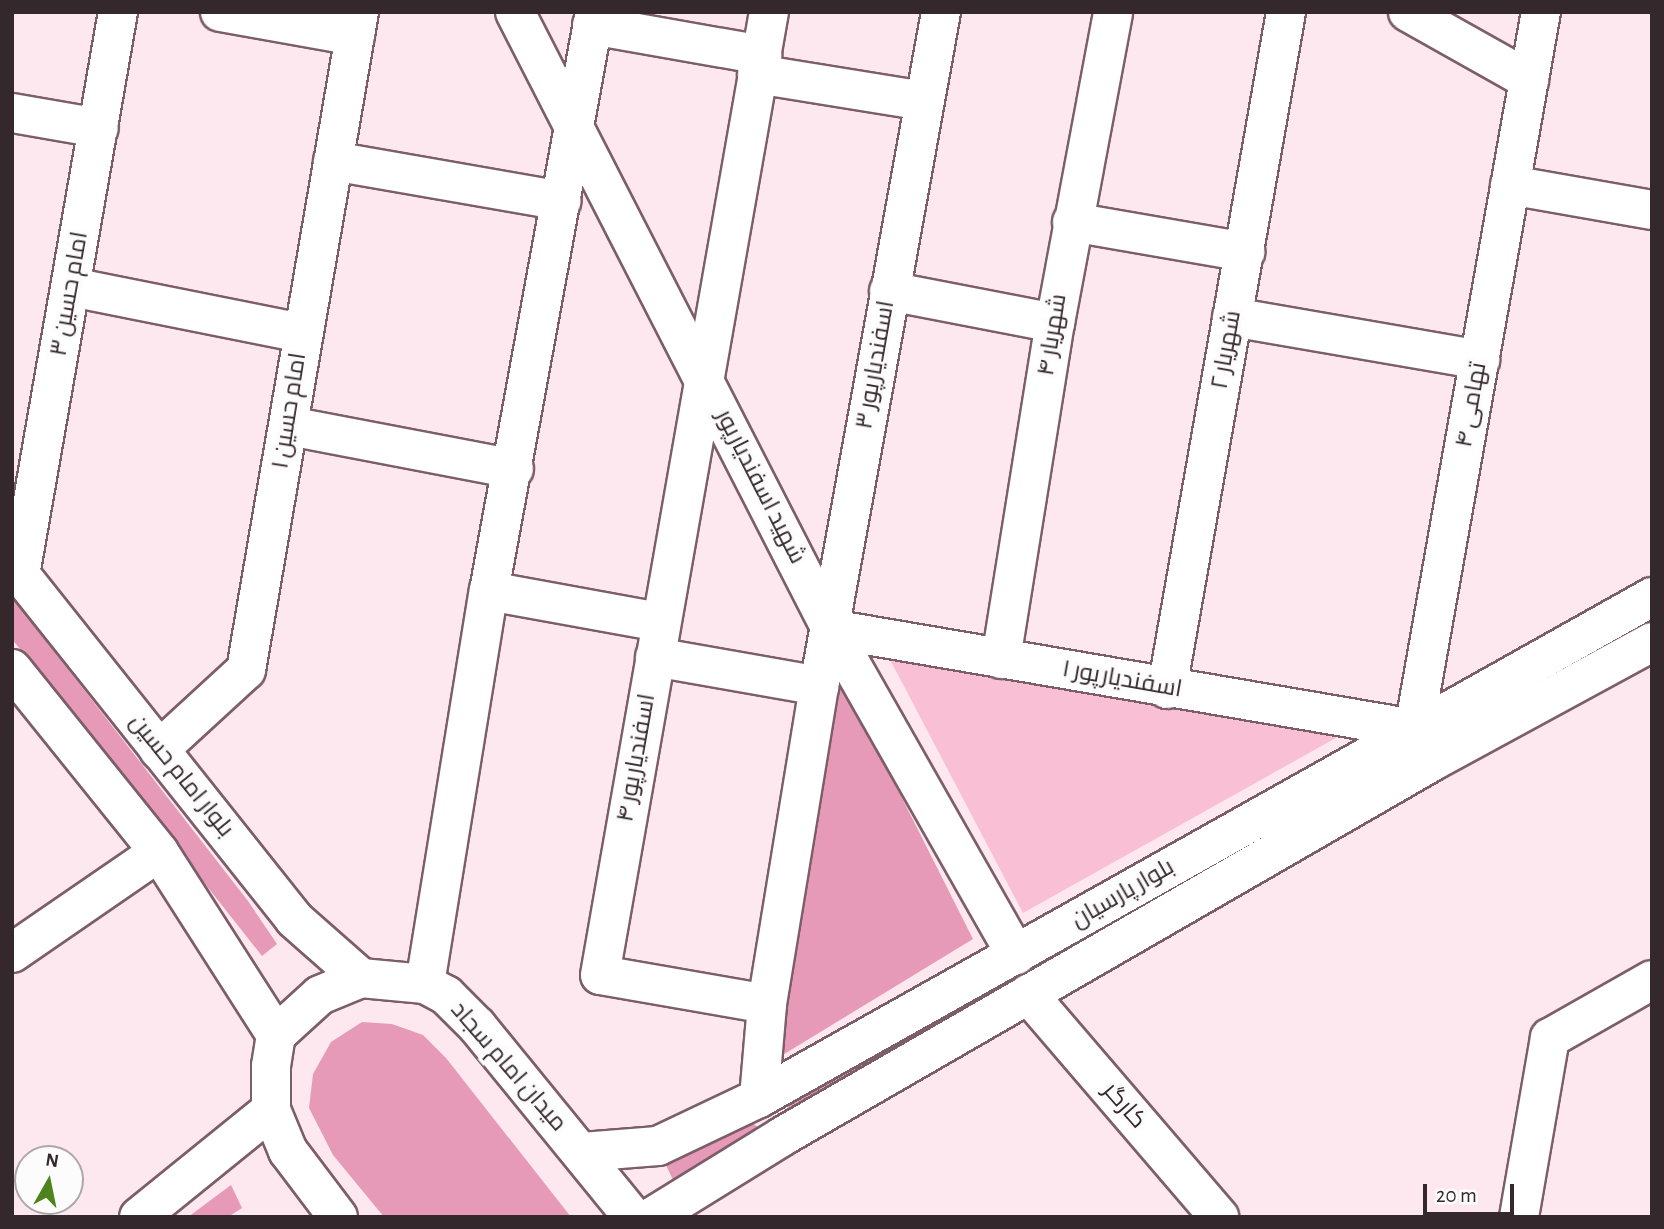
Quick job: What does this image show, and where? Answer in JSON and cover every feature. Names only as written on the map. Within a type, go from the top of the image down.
[{"type":"street","name":"امام حسین ۳","points":[[16,570],[72,287],[118,12]]},
{"type":"street","points":[[220,12],[357,24]]},
{"type":"street","name":"شهید اسفندیارپور","points":[[515,12],[703,374],[831,629],[1016,955]]},
{"type":"street","name":"اسفندیارپور ۴","points":[[767,1004],[600,975],[703,374],[769,12]]},
{"type":"street","name":"اسفندیارپور ۳","points":[[760,1098],[767,1004],[819,686],[941,12]]},
{"type":"street","name":"شهریار ۴","points":[[1001,659],[1072,222],[1112,12]]},
{"type":"street","name":"شهریار ۲","points":[[1167,689],[1286,12]]},
{"type":"street","points":[[1408,12],[1529,80]]},
{"type":"street","name":"تهامی ۴","points":[[1424,745],[1480,360],[1541,12]]},
{"type":"street","points":[[425,984],[489,591],[514,469],[593,19],[759,64],[924,101]]},
{"type":"street","name":"امام حسین ۱","points":[[159,750],[246,670],[357,24]]},
{"type":"street","points":[[12,113],[99,128]]},
{"type":"street","points":[[333,161],[562,201]]},
{"type":"street","points":[[1510,185],[1652,210]]},
{"type":"street","points":[[1072,222],[1245,252]]},
{"type":"street","points":[[72,287],[302,333]]},
{"type":"street","points":[[889,291],[1055,323]]},
{"type":"street","points":[[1233,317],[1480,360]]},
{"type":"street","points":[[289,426],[514,469]]},
{"type":"street","name":"بلوار امام حسین","points":[[16,570],[294,919],[360,978]]},
{"type":"street","points":[[489,591],[819,686]]},
{"type":"street","name":"بلوار پارسیان","points":[[652,1217],[783,1136],[1363,802],[1491,687],[1652,597]]},
{"type":"street","name":"اسفندیارپور ۱","points":[[831,629],[1167,689],[1424,745]]},
{"type":"street","name":"بلوار پارسیان","points":[[582,1152],[658,1146],[760,1098],[1342,769],[1512,718],[1652,642]]},
{"type":"street","points":[[12,668],[159,852],[276,1035],[271,1110],[288,1151],[325,1213]]},
{"type":"street","points":[[1491,687],[1486,707],[1490,715],[1512,718]]},
{"type":"street","points":[[1342,769],[1366,772],[1373,784],[1363,802]]},
{"type":"street","points":[[12,953],[159,852]]},
{"type":"street","name":"میدان امام سجاد","points":[[276,1035],[320,995],[360,978],[425,984],[446,995],[477,1027],[633,1217]]},
{"type":"street","points":[[1519,1217],[1550,1038],[1652,980]]},
{"type":"street","name":"کارگر","points":[[1028,994],[1219,1217]]},
{"type":"street","points":[[760,1098],[783,1136]]},
{"type":"street","points":[[139,1217],[271,1110]]},
{"type":"shaded area","points":[[12,597],[248,901],[277,944],[262,956],[12,639]]},
{"type":"shaded area","points":[[886,652],[1352,729],[1023,913]]},
{"type":"shaded area","points":[[838,671],[973,939],[763,1067]]},
{"type":"shaded area","points":[[1349,780],[1360,787],[790,1110],[783,1101]]},
{"type":"shaded area","points":[[362,1022],[392,1024],[423,1035],[446,1058],[571,1217],[384,1217],[333,1155],[309,1108],[313,1074],[331,1042]]},
{"type":"shaded area","points":[[751,1122],[759,1128],[674,1182],[665,1163]]},
{"type":"shaded area","points":[[231,1185],[242,1208],[228,1217],[188,1217]]}]
